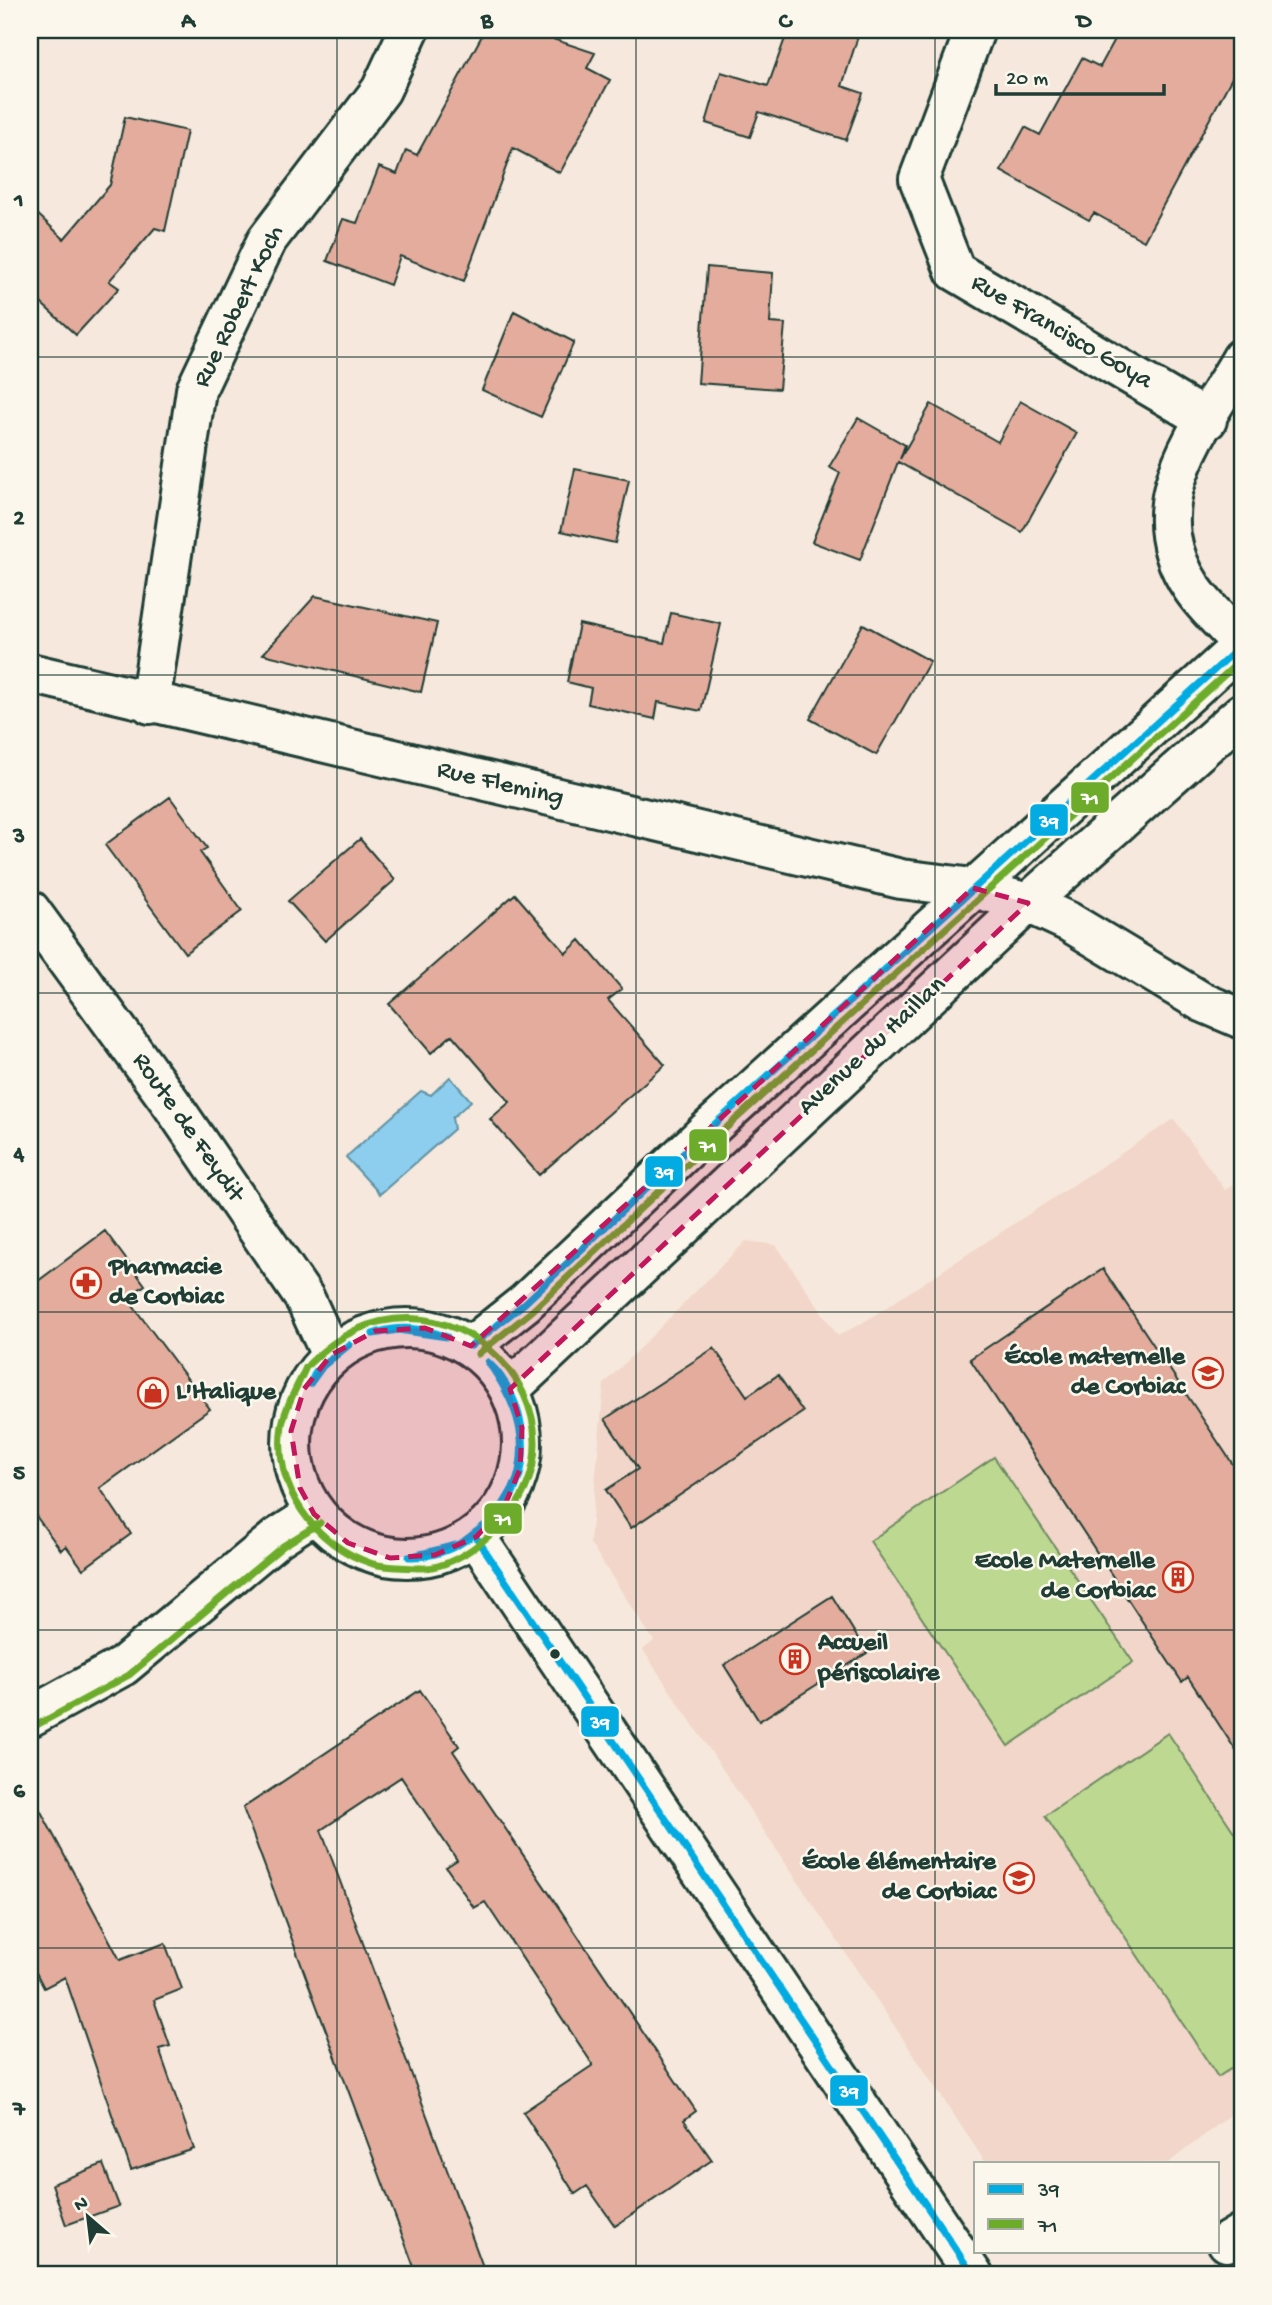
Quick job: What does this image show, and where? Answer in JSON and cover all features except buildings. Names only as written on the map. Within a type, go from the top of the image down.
[{"type":"street","name":"Rue Robert Koch","points":[[150,704],[196,390],[267,240],[381,90],[409,30]]},
{"type":"street","name":"Rue Francisco Goya","points":[[975,30],[919,179],[955,271],[1208,420]]},
{"type":"street","points":[[1242,358],[1208,420],[1188,445],[1176,473],[1171,504],[1172,535],[1179,562],[1192,587],[1242,645]]},
{"type":"street","name":"Avenue du Haillan","points":[[471,1346],[525,1303],[973,888],[1242,645]]},
{"type":"street","name":"Rue Fleming","points":[[30,673],[150,704],[887,876],[973,888],[1028,902],[1069,922],[1202,1002],[1242,1019]]},
{"type":"street","name":"Avenue du Haillan","points":[[510,1389],[1028,902],[1242,713]]},
{"type":"street","name":"Route de Feydit","points":[[30,910],[171,1103],[305,1299],[331,1355]]},
{"type":"street","points":[[425,1328],[471,1346],[510,1389],[522,1428],[520,1469],[505,1507],[476,1537],[435,1555],[390,1558],[348,1543],[314,1514],[300,1488],[292,1460],[291,1431],[304,1390],[331,1355],[375,1331],[425,1328]]},
{"type":"street","points":[[30,1717],[123,1666],[277,1538],[314,1514]]},
{"type":"street","points":[[476,1537],[973,2275]]},
{"type":"highlighted area","points":[[973,888],[1028,903],[748,1165],[510,1389],[522,1428],[520,1469],[504,1507],[476,1537],[435,1555],[390,1558],[348,1543],[314,1514],[300,1488],[291,1431],[304,1389],[331,1355],[375,1331],[425,1328],[471,1346]]},
{"type":"shaded area","name":"École élémentaire de Corbiac","points":[[1174,1119],[1225,1190],[1242,1179],[1242,2106],[1169,2162],[985,2162],[643,1650],[654,1641],[590,1543],[604,1384],[746,1241],[776,1245],[838,1336],[864,1322]]},
{"type":"green space","points":[[994,1457],[1133,1662],[1008,1746],[870,1541]]},
{"type":"green space","points":[[1168,1733],[1242,1844],[1242,2061],[1218,2077],[1045,1816]]},
{"type":"water","points":[[450,1077],[471,1101],[452,1118],[454,1129],[380,1194],[346,1157],[421,1091],[431,1095]]},
{"type":"transit line","name":"39","points":[[471,1346],[525,1303],[707,1131],[1242,645]]},
{"type":"transit line","name":"71","points":[[478,1354],[532,1311],[714,1139],[1242,659]]},
{"type":"transit line","name":"71","points":[[306,1367],[289,1402],[282,1425],[284,1470],[302,1511],[333,1543],[352,1555],[373,1564],[391,1567],[420,1568],[449,1562],[491,1534],[525,1489],[535,1441],[524,1395],[497,1356],[458,1329],[411,1318],[360,1328],[309,1364]]},
{"type":"transit line","name":"39","points":[[373,1334],[410,1328],[447,1337]]},
{"type":"transit line","name":"39","points":[[373,1334],[398,1330],[447,1337]]},
{"type":"transit line","name":"39","points":[[310,1384],[316,1371],[349,1345]]},
{"type":"transit line","name":"39","points":[[310,1384],[323,1366],[349,1345]]},
{"type":"transit line","name":"39","points":[[488,1362],[511,1394],[523,1435],[520,1477],[512,1496],[499,1512]]},
{"type":"transit line","name":"39","points":[[488,1362],[512,1403],[520,1432],[521,1463],[517,1479],[499,1512]]},
{"type":"transit line","name":"71","points":[[35,1726],[129,1675],[283,1546],[320,1523]]},
{"type":"transit line","name":"39","points":[[409,1557],[420,1557],[450,1549],[485,1525]]},
{"type":"transit line","name":"39","points":[[409,1557],[460,1544],[485,1525]]},
{"type":"transit line","name":"39","points":[[476,1537],[973,2275]]},
{"type":"place","name":"Pharmacie de Corbiac","points":[[86,1283]]},
{"type":"place","name":"École maternelle de Corbiac","points":[[1208,1373]]},
{"type":"place","name":"L'Italique","points":[[153,1393]]},
{"type":"place","name":"Ecole Maternelle de Corbiac","points":[[1178,1577]]},
{"type":"place","name":"Accueil périscolaire","points":[[795,1659]]},
{"type":"place","name":"École élémentaire de Corbiac","points":[[1019,1878]]}]
